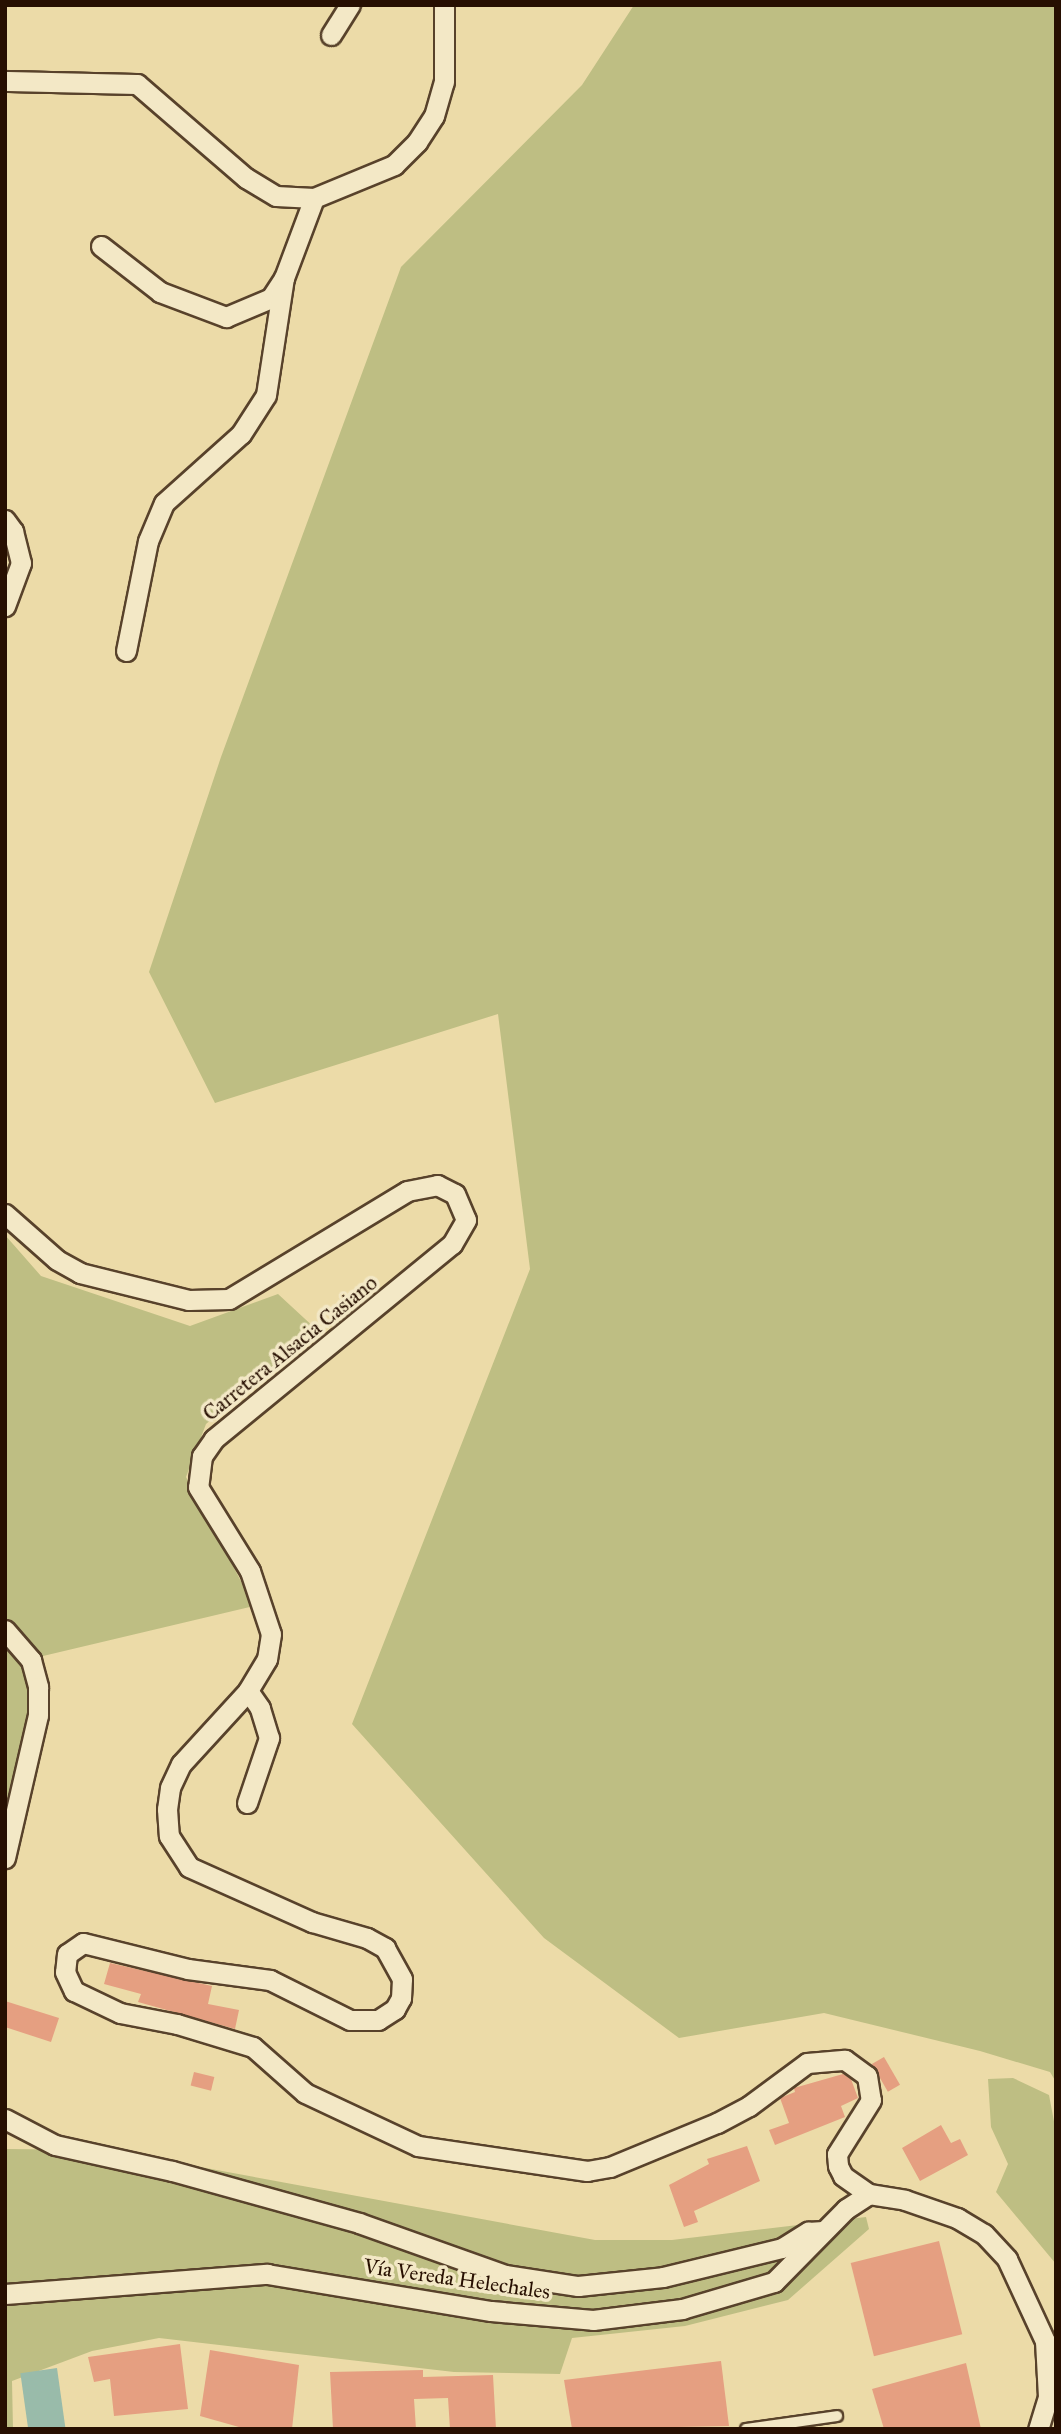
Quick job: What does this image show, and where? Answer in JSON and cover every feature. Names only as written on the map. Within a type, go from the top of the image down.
[{"type":"street","points":[[331,35],[350,5]]},
{"type":"street","points":[[5,81],[137,85],[246,178],[276,196],[314,198],[394,165],[417,142],[434,116],[444,82],[444,5]]},
{"type":"street","points":[[126,651],[148,541],[164,503],[241,434],[265,395],[284,278],[314,198]]},
{"type":"street","points":[[102,246],[160,292],[226,317],[271,298],[284,278]]},
{"type":"street","points":[[5,520],[13,531],[21,564],[5,606]]},
{"type":"street","name":"Carretera Alsacia Casiano","points":[[5,1214],[57,1260],[80,1273],[189,1300],[229,1299],[407,1191],[437,1185],[455,1194],[463,1205],[466,1220],[452,1244],[214,1440],[202,1456],[198,1487],[250,1570],[271,1634],[267,1659],[248,1691],[206,1732],[170,1788],[169,1836],[178,1854],[204,1877],[385,1948],[401,1979],[401,1998],[395,2009],[378,2020],[350,2020],[270,1980],[188,1969],[102,1945],[83,1943],[67,1954],[65,1972],[74,1991],[120,2013],[177,2024],[253,2047],[304,2093],[418,2146],[587,2171],[610,2167],[717,2123],[749,2106],[807,2063],[845,2060],[867,2076],[871,2100],[836,2154],[838,2166],[843,2176],[869,2194]]},
{"type":"street","points":[[5,1630],[30,1660],[38,1688],[38,1714],[5,1858]]},
{"type":"street","points":[[247,1803],[269,1738],[260,1708],[248,1691]]},
{"type":"street","points":[[5,2119],[55,2145],[172,2171],[359,2223],[505,2275],[578,2286],[663,2277],[782,2248],[808,2232],[824,2231]]},
{"type":"street","points":[[869,2194],[905,2200],[957,2217],[984,2234],[1007,2259],[1045,2341],[1048,2396],[1036,2427]]},
{"type":"street","name":"Vía Vereda Helechales","points":[[5,2294],[267,2274],[491,2311],[593,2319],[682,2309],[775,2282],[824,2231],[869,2194]]},
{"type":"lane","points":[[746,2429],[837,2416]]},
{"type":"green space","points":[[634,5],[1056,5],[1056,2082],[1050,2072],[980,2051],[824,2013],[679,2038],[544,1938],[352,1724],[530,1269],[498,1014],[215,1103],[149,972],[221,757],[401,267],[582,85]]},
{"type":"green space","points":[[5,1235],[41,1276],[190,1326],[278,1294],[317,1330],[206,1424],[186,1477],[254,1606],[43,1656],[5,1807]]},
{"type":"green space","points":[[1013,2078],[1049,2095],[1056,2132],[1056,2264],[996,2192],[1008,2164],[991,2127],[988,2079]]},
{"type":"green space","points":[[5,2149],[108,2150],[595,2240],[672,2240],[866,2217],[869,2229],[788,2300],[685,2326],[572,2338],[560,2374],[454,2372],[159,2338],[92,2351],[12,2381],[13,2429],[5,2429]]},
{"type":"shaded area","points":[[57,2368],[66,2429],[28,2429],[20,2373]]},
{"type":"building","points":[[110,1963],[212,1986],[208,2004],[239,2010],[235,2029],[138,2002],[141,1994],[104,1984]]},
{"type":"building","points":[[5,2001],[59,2018],[51,2042],[5,2027]]},
{"type":"building","points":[[884,2057],[900,2085],[888,2092],[872,2064]]},
{"type":"building","points":[[194,2072],[214,2077],[211,2091],[191,2086]]},
{"type":"building","points":[[843,2074],[851,2079],[858,2098],[841,2106],[845,2117],[775,2145],[769,2130],[789,2123],[780,2098],[795,2092],[794,2088]]},
{"type":"building","points":[[941,2125],[951,2143],[960,2139],[968,2155],[920,2181],[902,2148]]},
{"type":"building","points":[[747,2146],[760,2181],[694,2211],[698,2222],[684,2227],[669,2185],[709,2164],[707,2159]]},
{"type":"building","points":[[939,2241],[962,2334],[874,2356],[851,2263]]},
{"type":"building","points":[[180,2344],[188,2409],[114,2416],[110,2379],[94,2382],[88,2357]]},
{"type":"building","points":[[210,2350],[299,2365],[292,2429],[246,2429],[200,2416]]},
{"type":"building","points":[[721,2361],[729,2426],[572,2429],[564,2380]]},
{"type":"building","points":[[966,2363],[981,2429],[884,2429],[872,2389]]},
{"type":"building","points":[[423,2370],[423,2377],[493,2375],[496,2429],[450,2429],[448,2398],[414,2399],[416,2429],[333,2429],[330,2372]]}]
